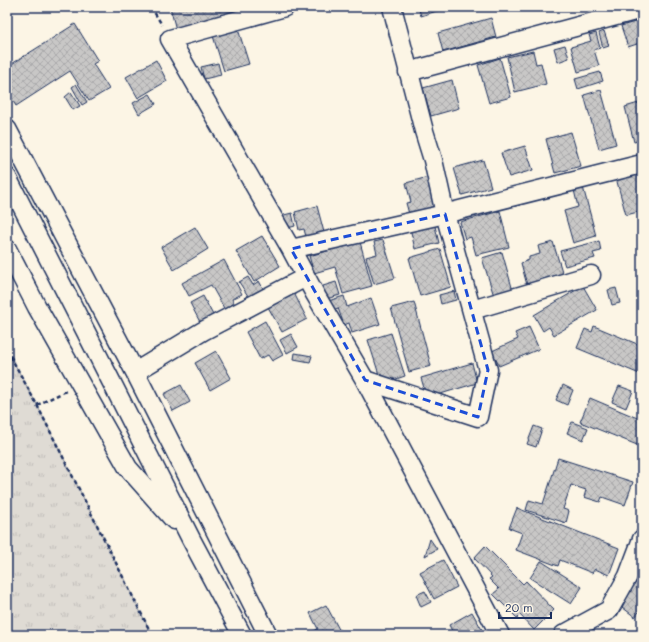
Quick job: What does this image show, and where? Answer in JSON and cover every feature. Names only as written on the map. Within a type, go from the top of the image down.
[{"type":"street","points":[[285,7],[170,38],[365,380],[500,635]]},
{"type":"street","points":[[365,380],[478,417],[488,370],[445,214],[433,160],[408,72],[392,7]]},
{"type":"street","points":[[408,72],[642,9]]},
{"type":"street","points":[[7,129],[134,372],[268,635]]},
{"type":"street","points":[[291,249],[445,214],[642,164]]},
{"type":"street","points":[[7,177],[113,384],[190,540],[242,635]]},
{"type":"street","points":[[7,249],[37,307],[128,468],[190,540]]},
{"type":"street","points":[[472,310],[591,275]]},
{"type":"street","points":[[134,372],[203,331],[306,277]]},
{"type":"street","points":[[563,635],[609,610],[628,576],[642,539]]},
{"type":"path","points":[[7,350],[37,405],[152,635]]},
{"type":"path","points":[[37,405],[81,384]]},
{"type":"highlighted area","points":[[445,214],[488,370],[478,417],[365,380],[291,249]]},
{"type":"green space","points":[[7,350],[37,405],[152,635],[7,635]]},
{"type":"building","points":[[170,7],[233,7],[235,14],[176,30]]},
{"type":"building","points":[[238,7],[247,7],[248,9],[240,11]]},
{"type":"building","points":[[418,7],[439,7],[440,10],[421,16]]},
{"type":"building","points":[[446,7],[462,7],[462,8],[447,12]]},
{"type":"building","points":[[491,18],[496,37],[443,52],[438,33]]},
{"type":"building","points":[[642,20],[642,48],[640,43],[628,47],[621,26]]},
{"type":"building","points":[[75,24],[98,61],[93,64],[109,89],[89,101],[70,71],[16,106],[7,92],[7,67]]},
{"type":"building","points":[[238,29],[249,64],[224,71],[213,36]]},
{"type":"building","points":[[604,31],[609,46],[603,48],[599,33]]},
{"type":"building","points":[[596,33],[600,48],[594,50],[599,66],[578,72],[571,47],[591,41],[589,35]]},
{"type":"building","points":[[565,45],[569,58],[558,62],[554,48]]},
{"type":"building","points":[[533,51],[536,64],[541,63],[546,84],[515,92],[507,57]]},
{"type":"building","points":[[500,58],[511,97],[489,103],[478,65]]},
{"type":"building","points":[[156,60],[167,81],[138,98],[126,77]]},
{"type":"building","points":[[218,63],[221,75],[204,79],[201,67]]},
{"type":"building","points":[[600,72],[603,81],[578,89],[575,79]]},
{"type":"building","points":[[452,80],[459,108],[431,116],[423,88]]},
{"type":"building","points":[[76,84],[87,102],[82,105],[72,87]]},
{"type":"building","points":[[601,90],[616,144],[599,149],[584,95]]},
{"type":"building","points":[[71,92],[80,106],[73,110],[65,97]]},
{"type":"building","points":[[150,94],[156,104],[139,114],[133,103]]},
{"type":"building","points":[[642,102],[642,140],[634,142],[625,107]]},
{"type":"building","points":[[571,132],[581,166],[555,173],[546,139]]},
{"type":"building","points":[[525,146],[533,170],[509,177],[501,153]]},
{"type":"building","points":[[483,160],[491,187],[462,195],[454,168]]},
{"type":"building","points":[[642,171],[642,211],[626,215],[616,178]]},
{"type":"building","points":[[428,177],[437,210],[409,214],[406,203],[411,202],[406,183]]},
{"type":"building","points":[[583,187],[596,236],[573,243],[564,211],[578,207],[574,190]]},
{"type":"building","points":[[317,206],[325,236],[307,241],[304,229],[299,230],[295,212]]},
{"type":"building","points":[[500,211],[509,247],[476,255],[471,237],[465,239],[460,222]]},
{"type":"building","points":[[292,213],[295,226],[284,229],[280,216]]},
{"type":"building","points":[[434,222],[439,243],[415,249],[410,228]]},
{"type":"building","points":[[195,227],[208,249],[174,270],[161,247]]},
{"type":"building","points":[[262,236],[280,266],[254,282],[236,251]]},
{"type":"building","points":[[383,240],[395,278],[374,284],[366,257],[377,254],[374,242]]},
{"type":"building","points":[[599,241],[601,251],[593,253],[595,258],[565,266],[560,251]]},
{"type":"building","points":[[360,242],[372,286],[343,294],[335,267],[314,273],[309,256]]},
{"type":"building","points":[[553,242],[563,275],[527,285],[521,263],[529,260],[529,257],[540,254],[538,246]]},
{"type":"building","points":[[440,249],[451,287],[420,296],[409,258]]},
{"type":"building","points":[[502,252],[513,291],[494,296],[482,258]]},
{"type":"building","points":[[224,260],[242,294],[232,299],[235,305],[225,310],[211,285],[189,296],[182,283]]},
{"type":"building","points":[[248,277],[253,285],[259,281],[264,290],[250,299],[239,282]]},
{"type":"building","points":[[336,282],[340,295],[326,299],[323,286]]},
{"type":"building","points":[[583,286],[597,310],[554,335],[549,327],[543,331],[534,315]]},
{"type":"building","points":[[616,288],[620,303],[612,305],[608,290]]},
{"type":"building","points":[[454,291],[456,300],[441,304],[439,295]]},
{"type":"building","points":[[294,293],[307,319],[282,332],[268,307]]},
{"type":"building","points":[[203,296],[214,317],[201,324],[190,303]]},
{"type":"building","points":[[344,296],[347,307],[371,298],[380,324],[352,333],[349,323],[344,325],[338,308],[328,312],[325,302]]},
{"type":"building","points":[[414,302],[431,366],[409,372],[391,308]]},
{"type":"building","points":[[265,321],[283,355],[272,361],[268,355],[260,359],[246,332]]},
{"type":"building","points":[[594,326],[642,346],[642,375],[577,348],[585,329],[592,332]]},
{"type":"building","points":[[529,327],[539,349],[499,366],[492,351],[518,339],[515,333]]},
{"type":"building","points":[[391,333],[405,376],[382,384],[368,340]]},
{"type":"building","points":[[291,334],[298,347],[287,353],[280,340]]},
{"type":"building","points":[[216,351],[231,378],[210,390],[195,363]]},
{"type":"building","points":[[295,353],[312,356],[310,362],[294,359]]},
{"type":"building","points":[[472,363],[477,383],[427,398],[421,378]]},
{"type":"building","points":[[181,385],[190,402],[173,411],[164,394]]},
{"type":"building","points":[[563,385],[573,390],[567,405],[556,400]]},
{"type":"building","points":[[619,386],[633,391],[626,408],[612,402]]},
{"type":"building","points":[[590,398],[642,420],[642,447],[580,422]]},
{"type":"building","points":[[572,422],[588,428],[583,440],[567,433]]},
{"type":"building","points":[[534,426],[542,429],[536,447],[527,444]]},
{"type":"building","points":[[558,458],[633,482],[625,505],[602,497],[600,502],[584,497],[586,490],[571,485],[563,509],[569,511],[566,523],[526,510],[529,500],[543,504]]},
{"type":"building","points":[[517,508],[619,548],[609,575],[595,569],[592,573],[560,560],[558,566],[516,550],[522,533],[509,528]]},
{"type":"building","points":[[430,539],[437,549],[425,556]]},
{"type":"building","points":[[485,546],[523,584],[526,581],[554,610],[534,630],[520,615],[517,618],[493,594],[499,589],[489,579],[492,577],[474,558]]},
{"type":"building","points":[[443,560],[457,587],[434,599],[420,572]]},
{"type":"building","points":[[541,561],[582,587],[571,604],[530,578]]},
{"type":"building","points":[[637,581],[642,584],[642,608],[635,617],[618,604]]},
{"type":"building","points":[[425,591],[431,602],[421,607],[416,595]]},
{"type":"building","points":[[326,605],[342,635],[311,635],[310,633],[318,629],[310,613]]},
{"type":"building","points":[[472,612],[485,635],[454,635],[449,625]]},
{"type":"building","points":[[627,630],[631,635],[622,635]]}]
